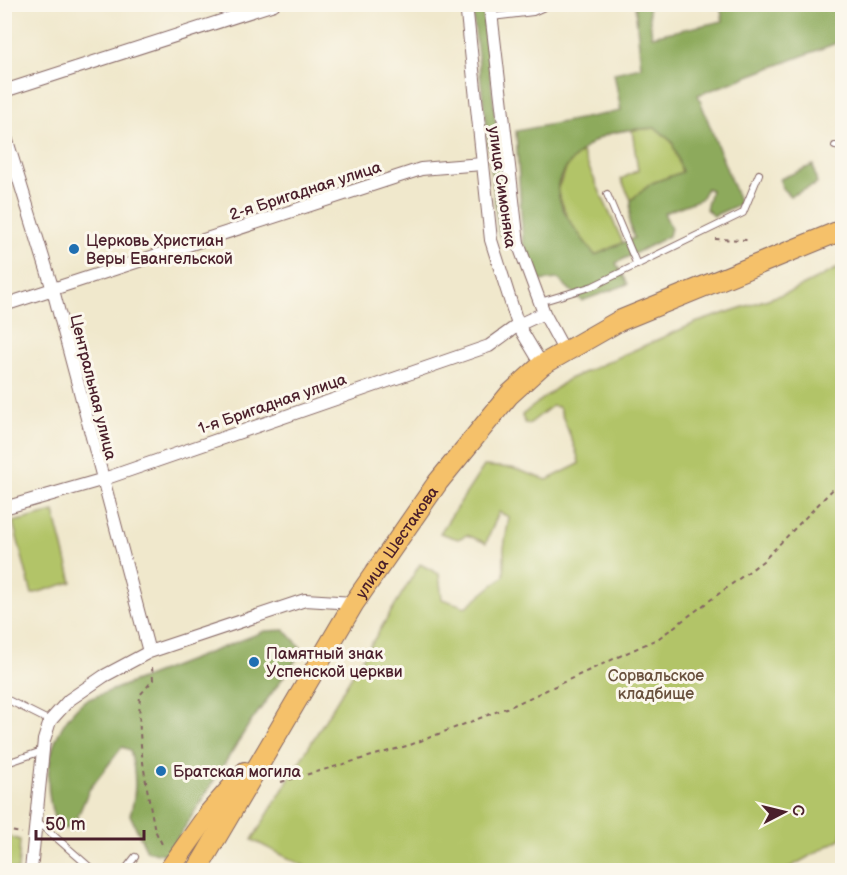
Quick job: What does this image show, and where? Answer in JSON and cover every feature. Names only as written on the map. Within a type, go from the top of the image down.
[{"type":"main road","name":"улица Шестакова","points":[[354,603],[476,432],[509,394],[542,365],[619,321],[843,230]]},
{"type":"main road","points":[[196,870],[354,603]]},
{"type":"main road","points":[[166,863],[272,741]]},
{"type":"street","points":[[4,91],[274,4]]},
{"type":"street","name":"улица Симоняка","points":[[466,4],[491,240],[519,325],[542,365]]},
{"type":"street","name":"улица Симоняка","points":[[491,11],[519,243],[542,308],[565,352]]},
{"type":"street","name":"Центральная улица","points":[[4,131],[52,290],[101,480],[149,652]]},
{"type":"street","name":"2-я Бригадная улица","points":[[4,305],[420,169],[482,164]]},
{"type":"street","name":"1-я Бригадная улица","points":[[4,508],[101,480],[489,346],[542,308]]},
{"type":"street","name":"улица Шестакова","points":[[50,721],[78,694],[104,676],[149,652],[306,600],[354,603]]},
{"type":"street","points":[[31,870],[42,751],[50,721]]},
{"type":"lane","points":[[491,11],[533,12],[551,4]]},
{"type":"lane","points":[[835,146],[843,147]]},
{"type":"lane","points":[[542,308],[593,286],[743,213],[759,174]]},
{"type":"lane","points":[[608,194],[637,265]]},
{"type":"lane","points":[[4,698],[50,721]]},
{"type":"lane","points":[[4,764],[42,751]]},
{"type":"lane","points":[[35,820],[93,870]]},
{"type":"lane","points":[[126,870],[135,857]]},
{"type":"path","points":[[691,239],[750,240]]},
{"type":"path","points":[[281,782],[410,745],[514,705],[659,638],[763,561],[843,480]]},
{"type":"path","points":[[126,870],[166,863],[154,828],[153,807],[143,776],[139,704],[140,695],[153,680],[149,652]]},
{"type":"path","points":[[4,830],[22,833]]},
{"type":"green space","points":[[472,5],[482,5],[509,234],[504,239],[499,235]]},
{"type":"green space","points":[[635,5],[648,5],[652,36],[723,21],[720,5],[842,5],[842,41],[698,95],[740,204],[713,216],[706,209],[711,190],[707,188],[701,199],[664,213],[671,228],[669,236],[616,263],[628,284],[582,301],[558,279],[539,281],[523,243],[516,131],[621,111],[614,73],[641,67]],"holes":[[[656,128],[672,142],[682,172],[652,183],[631,200],[629,222],[634,238],[595,255],[573,226],[560,201],[558,184],[567,167],[599,138],[618,132]]]},
{"type":"green space","points":[[656,128],[672,142],[683,172],[652,183],[631,200],[621,179],[638,170],[632,130]]},
{"type":"green space","points":[[582,152],[623,243],[595,256],[569,221],[557,190],[569,162]]},
{"type":"green space","points":[[813,165],[817,184],[790,196],[782,188],[780,179]]},
{"type":"green space","name":"Сорвальское кладбище","points":[[842,266],[842,838],[785,870],[312,870],[252,840],[420,564],[439,574],[442,599],[466,607],[504,576],[504,548],[509,517],[499,512],[486,543],[467,535],[458,539],[440,533],[484,466],[512,468],[547,480],[579,464],[559,407],[552,406],[529,424],[525,423],[522,415],[567,380],[695,323],[792,291]]},
{"type":"green space","points":[[54,512],[72,582],[32,594],[13,522]]},
{"type":"green space","points":[[285,630],[303,650],[248,726],[173,846],[164,854],[147,851],[130,815],[135,790],[134,767],[130,750],[122,747],[89,790],[72,830],[57,826],[49,793],[50,759],[62,728],[84,701],[265,631]]},
{"type":"green space","points":[[5,835],[20,840],[18,870],[5,870]]},
{"type":"place","name":"Церковь Христиан Веры Евангельской","points":[[74,249]]},
{"type":"place","name":"Памятный знак Успенской церкви","points":[[254,662]]},
{"type":"place","name":"Братская могила","points":[[161,771]]}]
